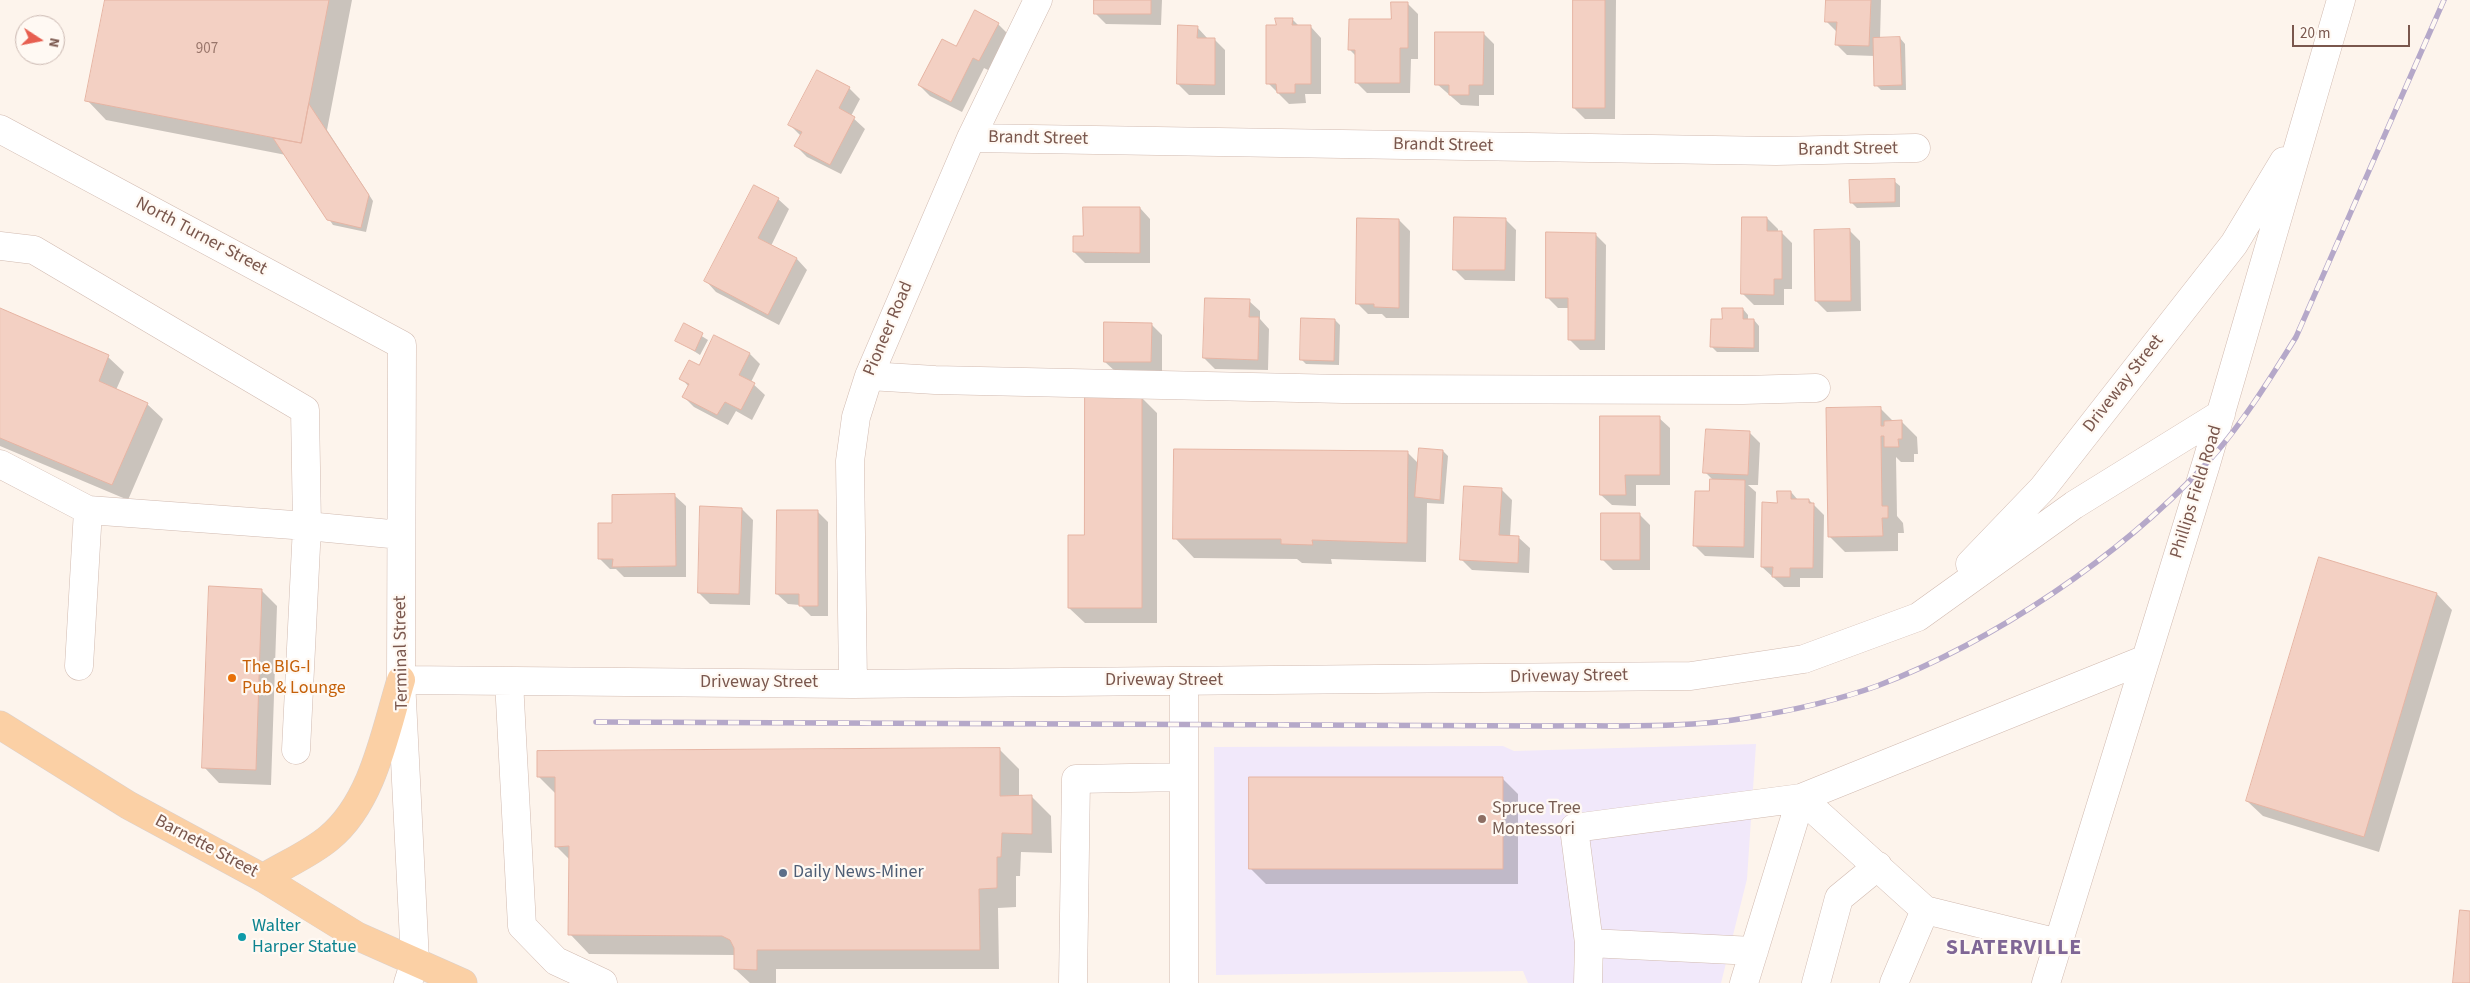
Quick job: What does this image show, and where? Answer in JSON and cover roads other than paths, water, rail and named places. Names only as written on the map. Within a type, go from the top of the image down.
[{"type":"main road","points":[[263,878],[328,839],[338,830],[368,787],[401,680]]},
{"type":"main road","name":"Barnette Street","points":[[0,725],[128,805],[263,878],[358,936],[412,972],[463,983]]},
{"type":"street","name":"Pioneer Road","points":[[853,684],[850,461],[856,417],[869,376],[971,138],[1038,0]]},
{"type":"street","name":"Phillips Field Road","points":[[2046,983],[2221,414],[2342,0]]},
{"type":"street","name":"North Turner Street","points":[[0,129],[402,345]]},
{"type":"street","name":"Driveway Street","points":[[1918,617],[2043,488],[2234,244],[2303,129]]},
{"type":"street","name":"Brandt Street","points":[[971,138],[1776,151],[1916,148]]},
{"type":"street","points":[[0,246],[34,250],[305,410],[307,526],[296,750]]},
{"type":"street","name":"Terminal Street","points":[[402,345],[401,680],[412,972]]},
{"type":"street","points":[[869,376],[935,380],[1343,389],[1743,390],[1816,388]]},
{"type":"street","name":"Driveway Street","points":[[401,680],[853,684],[1691,676],[1804,659],[1918,617],[2074,505],[2221,414]]},
{"type":"street","points":[[0,464],[88,510],[401,535]]},
{"type":"street","points":[[79,666],[88,510]]},
{"type":"street","points":[[1588,983],[1588,944],[1574,828],[1801,798],[2146,659]]},
{"type":"street","points":[[509,681],[522,926],[556,962],[603,983]]},
{"type":"street","points":[[1184,681],[1184,983]]},
{"type":"street","points":[[1073,983],[1076,779],[1184,777]]},
{"type":"street","points":[[1801,798],[1878,866],[1924,910],[2058,943]]},
{"type":"street","points":[[1744,983],[1801,798]]},
{"type":"street","points":[[1816,983],[1839,898],[1878,866]]},
{"type":"street","points":[[1894,983],[1924,910]]},
{"type":"street","points":[[1588,944],[1754,950]]},
{"type":"railway","points":[[596,722],[1646,726],[1697,724],[1746,718],[1829,701],[1877,686],[1966,645],[2010,621],[2053,593],[2134,532],[2171,499],[2218,451],[2254,403],[2296,337],[2444,0]]},
{"type":"place","name":"The BIG-I Pub & Lounge","points":[[232,678]]},
{"type":"place","name":"Spruce Tree Montessori","points":[[1482,819]]},
{"type":"place","name":"Daily News-Miner","points":[[783,873]]},
{"type":"place","name":"Walter Harper Statue","points":[[242,937]]},
{"type":"district","name":"SLATERVILLE","points":[[2014,949]]}]
